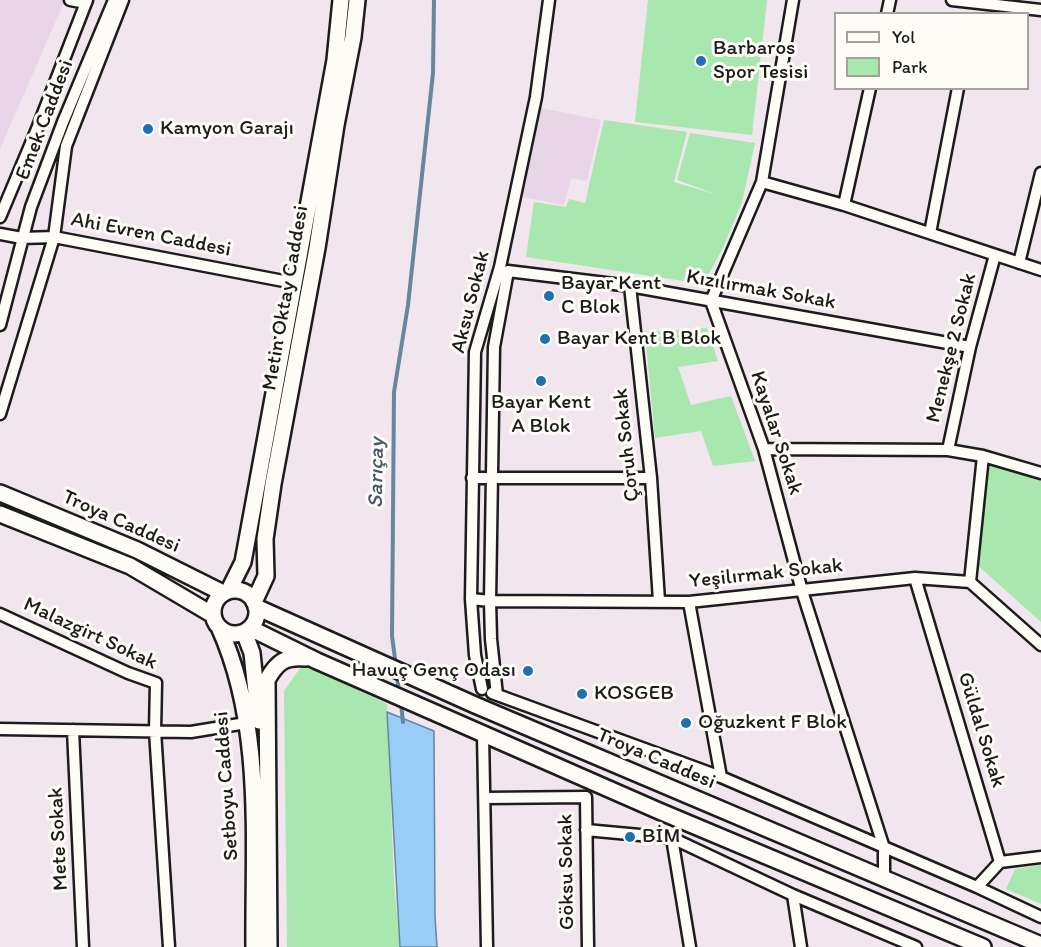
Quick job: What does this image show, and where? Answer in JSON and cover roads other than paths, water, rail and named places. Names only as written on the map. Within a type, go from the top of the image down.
[{"type":"main road","name":"Metin Oktay Caddesi","points":[[226,591],[243,562],[335,60],[341,0]]},
{"type":"main road","name":"Metin Oktay Caddesi","points":[[255,604],[266,576],[265,539],[273,484],[317,248],[336,125],[353,37],[357,0]]},
{"type":"main road","name":"Troya Caddesi","points":[[0,493],[136,550],[226,591]]},
{"type":"main road","name":"Troya Caddesi","points":[[0,514],[130,566],[216,621]]},
{"type":"main road","points":[[267,756],[255,697],[252,653],[247,630],[257,615],[255,604],[246,593],[235,590],[226,591],[215,602],[216,621],[231,633],[247,630],[750,850],[983,947]]},
{"type":"main road","name":"Troya Caddesi","points":[[255,604],[313,634],[475,705],[1041,945]]},
{"type":"main road","name":"Setboyu Caddesi","points":[[216,621],[230,651],[246,723],[252,782],[254,947]]},
{"type":"main road","points":[[267,756],[267,680],[273,668],[289,657],[309,658],[317,661]]},
{"type":"main road","name":"Setboyu Caddesi","points":[[267,756],[269,947]]},
{"type":"street","points":[[0,217],[87,2],[70,0]]},
{"type":"street","name":"Emek Caddesi","points":[[0,325],[22,238],[63,122],[114,0]]},
{"type":"street","points":[[0,414],[54,237],[66,146],[123,0]]},
{"type":"street","name":"Aksu Sokak","points":[[482,689],[475,655],[471,599],[475,352],[500,267],[536,97],[549,0]]},
{"type":"street","points":[[711,301],[762,182],[793,0]]},
{"type":"street","points":[[951,0],[974,8],[1041,10]]},
{"type":"street","points":[[844,205],[870,90]]},
{"type":"street","points":[[930,233],[958,90]]},
{"type":"street","points":[[1019,263],[1041,173]]},
{"type":"street","points":[[762,182],[844,205],[1041,270]]},
{"type":"street","name":"Ahi Evren Caddesi","points":[[0,234],[22,238],[54,237],[294,283]]},
{"type":"street","name":"Menekşe 2 Sokak","points":[[948,450],[970,347],[995,255]]},
{"type":"street","name":"Aksu Sokak","points":[[497,695],[490,639],[494,347],[508,271]]},
{"type":"street","name":"Kızılırmak Sokak","points":[[508,271],[630,286],[970,347]]},
{"type":"street","name":"Çoruh Sokak","points":[[630,286],[651,478],[659,601]]},
{"type":"street","name":"Kayalar Sokak","points":[[711,301],[764,449],[802,591],[884,848],[884,880]]},
{"type":"street","points":[[764,449],[948,450],[983,456],[1041,474]]},
{"type":"street","points":[[983,456],[970,582],[1041,645]]},
{"type":"street","points":[[472,478],[651,478]]},
{"type":"street","name":"Yeşilırmak Sokak","points":[[471,599],[689,602],[915,578],[970,582]]},
{"type":"street","name":"Güldal Sokak","points":[[915,578],[1000,862]]},
{"type":"street","points":[[689,602],[721,777]]},
{"type":"street","name":"Malazgirt Sokak","points":[[0,614],[128,673],[156,683],[155,731]]},
{"type":"street","points":[[475,705],[482,689],[721,777],[977,887],[1041,917]]},
{"type":"street","points":[[0,729],[190,732],[246,723]]},
{"type":"street","name":"Mete Sokak","points":[[73,730],[83,947]]},
{"type":"street","points":[[155,731],[169,947]]},
{"type":"street","points":[[477,731],[484,798],[487,947]]},
{"type":"street","name":"Göksu Sokak","points":[[484,798],[586,797],[588,947]]},
{"type":"street","points":[[586,830],[672,838],[793,895],[913,946]]},
{"type":"street","points":[[672,838],[690,947]]},
{"type":"street","points":[[977,887],[1000,862],[1041,857]]},
{"type":"street","points":[[793,895],[801,947]]},
{"type":"water","points":[[387,712],[434,731],[437,947],[400,947]]},
{"type":"waterway","name":"Sarıçay","points":[[396,666],[392,636],[394,392],[408,305],[433,73],[434,0]]},
{"type":"waterway","name":"Sarıçay","points":[[397,676],[399,692]]},
{"type":"waterway","name":"Sarıçay","points":[[401,703],[403,722]]},
{"type":"place","name":"Barbaros Spor Tesisi","points":[[701,61]]},
{"type":"place","name":"Kamyon Garajı","points":[[148,129]]},
{"type":"place","name":"Bayar Kent C Blok","points":[[549,296]]},
{"type":"place","name":"Bayar Kent B Blok","points":[[545,339]]},
{"type":"place","name":"Bayar Kent A Blok","points":[[541,381]]},
{"type":"place","name":"Havuç Genç Odası","points":[[528,671]]},
{"type":"place","name":"KOSGEB","points":[[582,694]]},
{"type":"place","name":"Oğuzkent F Blok","points":[[686,723]]},
{"type":"place","name":"BİM","points":[[630,837]]}]
